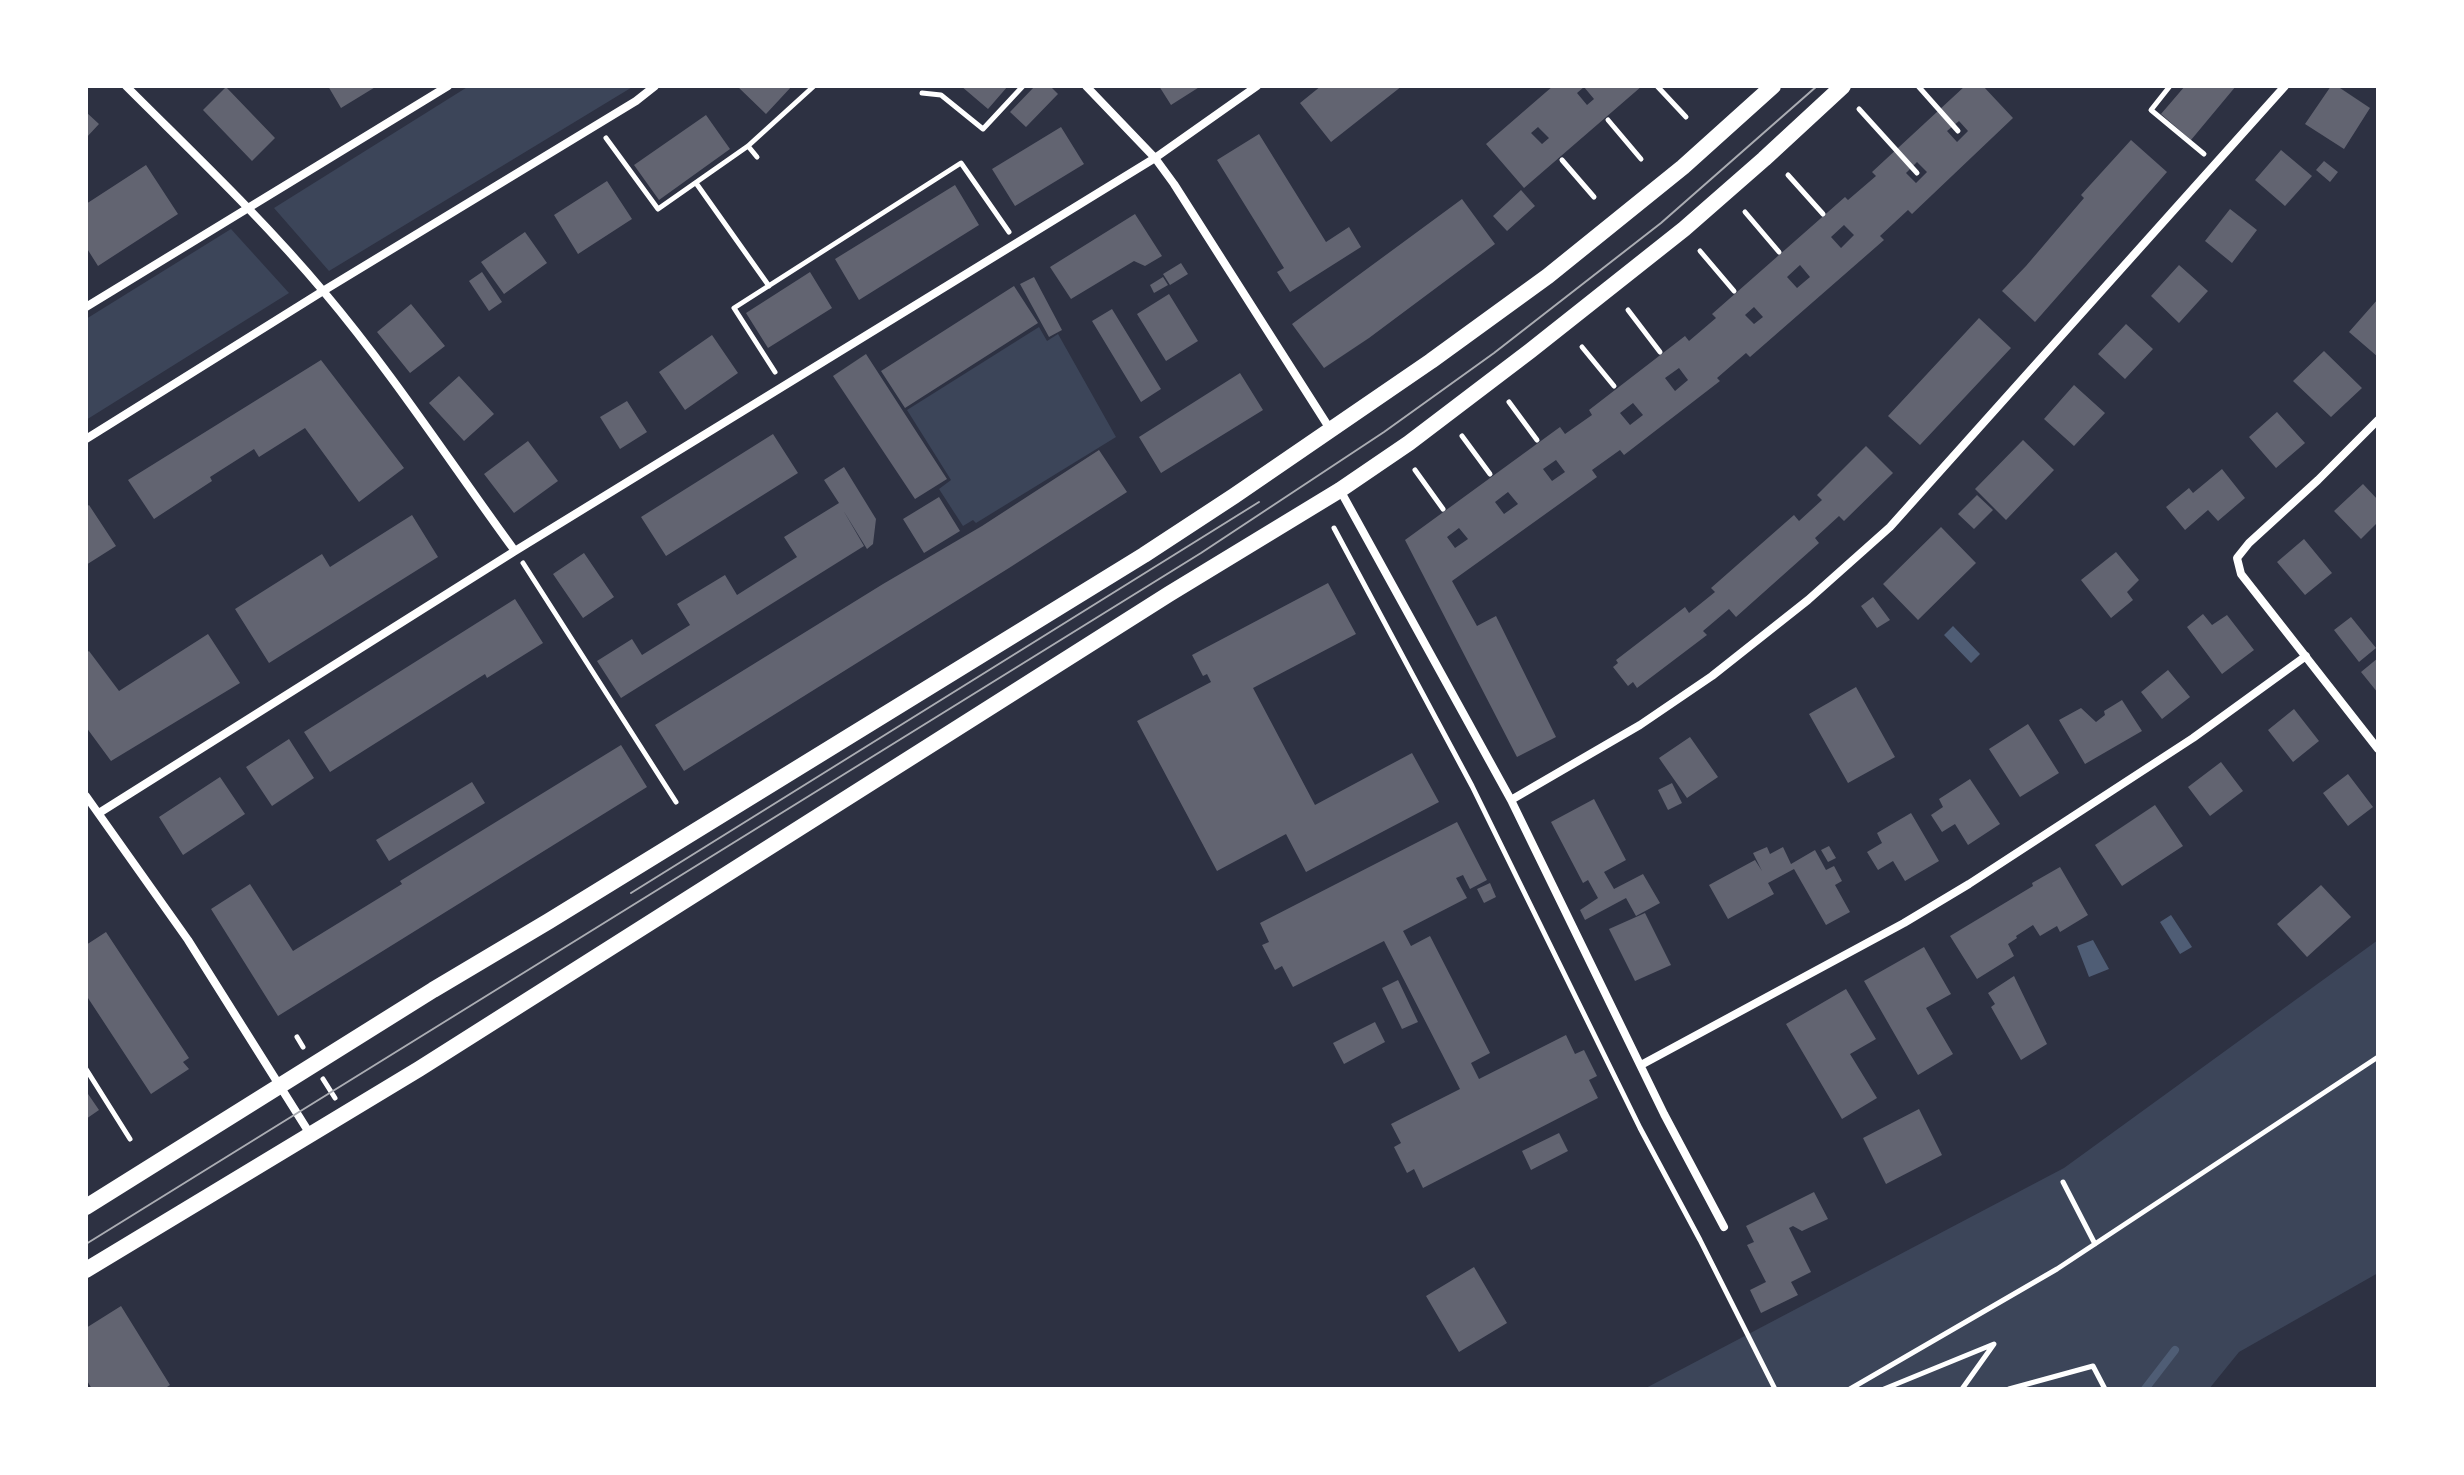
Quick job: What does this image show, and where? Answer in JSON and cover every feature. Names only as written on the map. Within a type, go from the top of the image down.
[{"type":"main road","points":[[86,1207],[313,1064],[1144,555],[1234,496],[1431,361],[1548,276],[1683,167],[1773,86]]},
{"type":"main road","points":[[86,1270],[345,1115],[1169,594],[1340,490],[1494,379],[1684,229],[1843,86]]},
{"type":"street","points":[[126,86],[248,209],[323,291],[515,551]]},
{"type":"street","points":[[86,307],[448,86]]},
{"type":"street","points":[[86,439],[655,86]]},
{"type":"street","points":[[1086,86],[1155,158],[1330,429]]},
{"type":"street","points":[[99,813],[515,551],[1155,158],[1257,86]]},
{"type":"street","points":[[1511,800],[1640,725],[1712,676],[1808,600],[1890,527],[2285,86]]},
{"type":"street","points":[[2378,420],[2237,558],[2241,574],[2378,749]]},
{"type":"street","points":[[1340,490],[1511,800],[1724,1227]]},
{"type":"street","points":[[1641,1065],[1904,923],[1969,884],[2193,738],[2306,656]]},
{"type":"street","points":[[86,796],[188,940],[311,1135]]},
{"type":"path","points":[[596,125],[658,209],[748,146],[814,86]]},
{"type":"path","points":[[922,93],[941,95],[983,129],[1023,86]]},
{"type":"path","points":[[1657,86],[1686,117]]},
{"type":"path","points":[[1918,86],[1958,131]]},
{"type":"path","points":[[2170,86],[2151,110],[2216,163]]},
{"type":"path","points":[[1859,109],[1917,173]]},
{"type":"path","points":[[1608,120],[1641,159]]},
{"type":"path","points":[[748,146],[757,157]]},
{"type":"path","points":[[1562,160],[1594,197]]},
{"type":"path","points":[[783,386],[734,308],[961,163],[1016,243]]},
{"type":"path","points":[[1788,175],[1823,214]]},
{"type":"path","points":[[696,183],[769,286]]},
{"type":"path","points":[[1745,212],[1779,252]]},
{"type":"path","points":[[1700,251],[1734,291]]},
{"type":"path","points":[[1628,310],[1660,352]]},
{"type":"path","points":[[1582,347],[1614,386]]},
{"type":"path","points":[[1509,402],[1537,440]]},
{"type":"path","points":[[1462,436],[1490,474]]},
{"type":"path","points":[[1415,470],[1443,509]]},
{"type":"path","points":[[1334,528],[1472,786],[1640,1128],[1775,1389]]},
{"type":"path","points":[[515,551],[676,802]]},
{"type":"path","points":[[297,1037],[345,1115]]},
{"type":"path","points":[[1850,1389],[2057,1269],[2378,1057]]},
{"type":"path","points":[[86,1069],[130,1139]]},
{"type":"path","points":[[2063,1182],[2095,1244]]},
{"type":"path","points":[[1884,1389],[1994,1344],[1962,1389]]},
{"type":"path","points":[[2009,1389],[2093,1366],[2105,1389]]},
{"type":"shaded area","points":[[469,86],[634,86],[329,271],[274,208]]},
{"type":"shaded area","points":[[231,229],[289,293],[86,420],[86,319]]},
{"type":"shaded area","points":[[1039,327],[1047,341],[1058,334],[1116,437],[976,523],[973,520],[963,526],[939,489],[951,480],[907,410]]},
{"type":"shaded area","points":[[1953,626],[1980,654],[1971,663],[1944,635]]},
{"type":"shaded area","points":[[2171,915],[2192,947],[2180,954],[2160,922]]},
{"type":"shaded area","points":[[2093,940],[2109,969],[2089,977],[2077,946]]},
{"type":"shaded area","points":[[2378,940],[2378,1273],[2239,1352],[2209,1389],[1644,1389],[2064,1168]]},
{"type":"building","points":[[328,86],[377,86],[341,108]]},
{"type":"building","points":[[737,86],[792,86],[766,114]]},
{"type":"building","points":[[961,86],[1008,86],[988,109]]},
{"type":"building","points":[[1035,86],[1050,86],[1058,94],[1026,127],[1010,112]]},
{"type":"building","points":[[1159,86],[1201,86],[1171,105]]},
{"type":"building","points":[[1321,86],[1402,86],[1331,142],[1300,103]]},
{"type":"building","points":[[1553,86],[1642,86],[1524,188],[1486,144]],"holes":[[[1584,87],[1594,99],[1587,105],[1577,93]],[[1538,127],[1549,138],[1542,144],[1531,133]]]},
{"type":"building","points":[[1965,86],[1983,86],[2013,118],[1912,214],[1908,210],[1880,236],[1884,240],[1750,357],[1746,353],[1717,378],[1720,381],[1624,455],[1620,450],[1592,470],[1597,477],[1452,581],[1477,626],[1496,616],[1556,737],[1517,757],[1405,540],[1560,427],[1565,434],[1592,415],[1589,410],[1685,336],[1689,341],[1716,318],[1712,314],[1845,197],[1848,200],[1876,176],[1872,172]],"holes":[[[1959,121],[1968,131],[1957,142],[1947,131]],[[1917,162],[1927,172],[1916,183],[1906,173]],[[1844,225],[1854,235],[1841,248],[1831,237]],[[1800,265],[1810,277],[1797,288],[1787,277]],[[1754,307],[1763,317],[1754,324],[1745,315]],[[1679,368],[1688,380],[1675,391],[1665,378]],[[1633,403],[1643,415],[1630,425],[1620,413]],[[1556,460],[1565,472],[1552,481],[1543,469]],[[1508,492],[1518,504],[1504,514],[1495,502]],[[1459,528],[1468,539],[1455,548],[1447,537]]]},
{"type":"building","points":[[2185,86],[2236,86],[2191,140],[2161,114]]},
{"type":"building","points":[[2331,86],[2337,86],[2370,108],[2344,149],[2305,124]]},
{"type":"building","points":[[226,87],[275,138],[252,161],[203,110]]},
{"type":"building","points":[[86,112],[99,124],[86,138]]},
{"type":"building","points":[[706,115],[730,149],[659,200],[634,165]]},
{"type":"building","points":[[1061,127],[1084,164],[1015,206],[992,169]]},
{"type":"building","points":[[1259,134],[1326,242],[1349,227],[1361,247],[1290,292],[1277,272],[1284,268],[1217,160]]},
{"type":"building","points":[[2131,140],[2167,172],[2035,322],[2002,291]]},
{"type":"building","points":[[2281,150],[2312,176],[2285,206],[2255,180]]},
{"type":"building","points":[[2324,161],[2338,172],[2330,182],[2316,170]]},
{"type":"building","points":[[146,165],[178,214],[98,266],[86,247],[86,204]]},
{"type":"building","points":[[607,181],[632,219],[578,254],[554,215]]},
{"type":"building","points":[[955,185],[979,225],[859,300],[835,259]]},
{"type":"building","points":[[1521,190],[1535,206],[1507,231],[1493,216]]},
{"type":"building","points":[[1462,199],[1495,244],[1324,368],[1292,324]]},
{"type":"building","points":[[2230,209],[2257,230],[2232,263],[2205,241]]},
{"type":"building","points":[[1135,214],[1162,256],[1145,266],[1134,261],[1071,299],[1050,267]]},
{"type":"building","points":[[525,232],[547,263],[504,294],[481,262]]},
{"type":"building","points":[[1181,263],[1188,274],[1170,285],[1163,274]]},
{"type":"building","points":[[2179,265],[2208,291],[2179,323],[2151,296]]},
{"type":"building","points":[[482,272],[502,302],[489,311],[469,281]]},
{"type":"building","points":[[810,272],[832,308],[768,348],[746,313]]},
{"type":"building","points":[[1034,277],[1062,330],[1049,337],[1020,284]]},
{"type":"building","points":[[1163,277],[1168,285],[1154,293],[1150,285]]},
{"type":"building","points":[[1014,286],[1038,323],[905,408],[881,371]]},
{"type":"building","points":[[1169,294],[1198,341],[1166,361],[1137,314]]},
{"type":"building","points":[[2378,299],[2378,357],[2349,332]]},
{"type":"building","points":[[411,304],[445,346],[410,373],[377,332]]},
{"type":"building","points":[[1112,309],[1161,389],[1141,402],[1092,321]]},
{"type":"building","points":[[1979,318],[2011,348],[1920,445],[1888,416]]},
{"type":"building","points":[[2126,324],[2153,349],[2125,379],[2098,354]]},
{"type":"building","points":[[712,335],[738,373],[685,410],[659,372]]},
{"type":"building","points":[[2324,351],[2362,388],[2331,417],[2293,381]]},
{"type":"building","points":[[866,354],[947,479],[915,499],[833,376]]},
{"type":"building","points":[[321,360],[404,468],[359,502],[305,428],[259,457],[254,449],[154,519],[128,480]]},
{"type":"building","points":[[1240,373],[1263,410],[1161,473],[1139,437]]},
{"type":"building","points":[[459,376],[494,414],[464,441],[429,403]]},
{"type":"building","points":[[2074,385],[2105,413],[2074,446],[2044,419]]},
{"type":"building","points":[[627,401],[647,432],[620,449],[600,417]]},
{"type":"building","points":[[2277,412],[2305,443],[2276,468],[2249,437]]},
{"type":"building","points":[[773,434],[798,473],[666,556],[641,517]]},
{"type":"building","points":[[2023,440],[2054,470],[2006,520],[1975,489]]},
{"type":"building","points":[[528,441],[558,481],[514,513],[484,474]]},
{"type":"building","points":[[1866,446],[1893,473],[1844,521],[1839,516],[1815,538],[1819,543],[1736,617],[1729,609],[1703,631],[1707,635],[1637,688],[1633,682],[1628,686],[1613,667],[1618,663],[1616,660],[1685,607],[1689,613],[1715,592],[1711,588],[1794,515],[1799,521],[1822,500],[1817,495]]},
{"type":"building","points":[[1099,450],[1127,492],[684,771],[655,725],[982,526]]},
{"type":"building","points":[[844,467],[876,519],[873,544],[867,549],[843,510],[864,546],[621,698],[597,661],[632,639],[642,655],[690,625],[677,604],[725,575],[737,595],[797,557],[784,537],[839,503],[824,480]]},
{"type":"building","points":[[2222,469],[2245,498],[2218,521],[2208,510],[2185,530],[2166,507],[2189,488],[2193,493]]},
{"type":"building","points":[[2363,484],[2378,500],[2378,522],[2361,539],[2334,511]]},
{"type":"building","points":[[1977,495],[1993,510],[1974,529],[1958,514]]},
{"type":"building","points":[[939,497],[960,531],[924,553],[903,519]]},
{"type":"building","points":[[89,505],[116,546],[86,565],[86,507]]},
{"type":"building","points":[[412,515],[438,557],[269,663],[235,609],[322,554],[330,567]]},
{"type":"building","points":[[1941,527],[1976,563],[1918,620],[1883,584]]},
{"type":"building","points":[[2304,539],[2332,573],[2305,595],[2277,562]]},
{"type":"building","points":[[2116,552],[2139,580],[2127,592],[2133,600],[2111,618],[2081,580]]},
{"type":"building","points":[[584,553],[614,597],[583,618],[553,574]]},
{"type":"building","points":[[1328,583],[1356,634],[1253,688],[1315,805],[1412,753],[1439,802],[1306,872],[1286,834],[1217,871],[1137,721],[1211,682],[1207,674],[1203,676],[1192,655]]},
{"type":"building","points":[[1873,597],[1890,620],[1877,628],[1861,606]]},
{"type":"building","points":[[515,599],[543,643],[487,678],[485,674],[330,772],[304,732]]},
{"type":"building","points":[[2203,614],[2212,625],[2227,615],[2254,650],[2222,674],[2187,627]]},
{"type":"building","points":[[2351,617],[2376,648],[2359,662],[2334,630]]},
{"type":"building","points":[[208,634],[240,683],[111,761],[86,727],[86,653],[89,651],[119,691]]},
{"type":"building","points":[[2378,658],[2378,693],[2361,672]]},
{"type":"building","points":[[2168,670],[2190,697],[2162,719],[2141,692]]},
{"type":"building","points":[[1856,687],[1895,757],[1848,783],[1809,714]]},
{"type":"building","points":[[2122,700],[2142,731],[2085,764],[2059,720],[2081,708],[2096,722],[2105,715],[2104,711]]},
{"type":"building","points":[[2294,709],[2319,741],[2293,762],[2268,730]]},
{"type":"building","points":[[2028,724],[2059,773],[2020,797],[1989,749]]},
{"type":"building","points":[[1690,737],[1718,777],[1687,798],[1659,758]]},
{"type":"building","points":[[289,739],[314,778],[272,806],[246,767]]},
{"type":"building","points":[[621,745],[647,787],[278,1016],[211,909],[250,884],[293,951]]},
{"type":"building","points":[[2221,762],[2243,791],[2210,816],[2188,787]]},
{"type":"building","points":[[2348,774],[2373,807],[2348,826],[2323,793]]},
{"type":"building","points":[[220,777],[245,814],[183,855],[159,817]]},
{"type":"building","points":[[1970,779],[2000,824],[1968,845],[1955,824],[1942,832],[1931,815],[1943,807],[1939,799]]},
{"type":"building","points":[[472,782],[485,803],[389,861],[376,840]]},
{"type":"building","points":[[1672,783],[1682,803],[1668,810],[1658,790]]},
{"type":"building","points":[[1594,799],[1626,860],[1604,872],[1614,889],[1643,874],[1660,903],[1636,916],[1626,898],[1585,920],[1580,910],[1598,898],[1588,880],[1583,883],[1551,822]]},
{"type":"building","points":[[2155,805],[2183,846],[2122,886],[2095,845]]},
{"type":"building","points":[[1911,813],[1939,861],[1905,881],[1893,861],[1878,870],[1867,852],[1882,843],[1877,833]]},
{"type":"building","points":[[1457,822],[1487,880],[1470,889],[1463,875],[1456,878],[1467,898],[1403,931],[1411,946],[1430,936],[1490,1053],[1471,1063],[1479,1079],[1566,1035],[1575,1054],[1584,1050],[1597,1076],[1589,1080],[1598,1098],[1423,1188],[1414,1169],[1407,1173],[1394,1147],[1401,1143],[1391,1124],[1460,1089],[1384,941],[1293,987],[1282,966],[1275,970],[1262,945],[1269,942],[1260,923]]},
{"type":"building","points":[[1829,846],[1836,858],[1828,862],[1821,850]]},
{"type":"building","points":[[1767,847],[1770,854],[1783,847],[1791,864],[1815,850],[1826,870],[1834,866],[1842,881],[1835,885],[1850,912],[1826,925],[1794,869],[1768,883],[1774,894],[1728,919],[1709,885],[1755,860],[1762,871],[1753,853]]},
{"type":"building","points":[[2060,867],[2088,915],[2060,932],[2057,926],[2040,936],[2033,925],[2008,944],[2014,956],[1977,979],[1950,936]]},
{"type":"building","points":[[1490,883],[1496,897],[1484,903],[1477,889]]},
{"type":"building","points":[[2321,885],[2351,917],[2307,957],[2277,924]]},
{"type":"building","points":[[1645,913],[1671,965],[1635,981],[1609,929]]},
{"type":"building","points":[[106,932],[189,1058],[183,1062],[189,1069],[151,1094],[86,995],[86,945]]},
{"type":"building","points":[[1924,947],[1951,994],[1926,1008],[1953,1054],[1918,1075],[1864,981]]},
{"type":"building","points":[[2014,976],[2047,1044],[2021,1060],[1991,1007],[1995,1004],[1988,993]]},
{"type":"building","points":[[1398,980],[1418,1022],[1402,1029],[1382,988]]},
{"type":"building","points":[[1846,989],[1876,1039],[1850,1054],[1877,1098],[1842,1119],[1786,1024]]},
{"type":"building","points":[[1375,1022],[1385,1042],[1344,1064],[1333,1043]]},
{"type":"building","points":[[86,1091],[99,1110],[86,1119]]},
{"type":"building","points":[[1919,1109],[1942,1155],[1886,1184],[1863,1138]]},
{"type":"building","points":[[1559,1133],[1568,1151],[1531,1170],[1522,1151]]},
{"type":"building","points":[[1814,1192],[1828,1219],[1802,1231],[1793,1226],[1789,1228],[1811,1272],[1791,1282],[1798,1295],[1761,1313],[1750,1290],[1766,1282],[1747,1245],[1754,1242],[1746,1226]]},
{"type":"building","points":[[1474,1267],[1507,1323],[1459,1352],[1426,1296]]},
{"type":"building","points":[[121,1306],[170,1385],[164,1389],[92,1389],[86,1379],[86,1328]]},
{"type":"waterway","points":[[2145,1389],[2175,1350]]},
{"type":"tram line","points":[[86,1244],[1201,553],[1384,432],[1494,353],[1661,223],[1817,86]]},
{"type":"tram line","points":[[631,893],[1259,502]]}]
